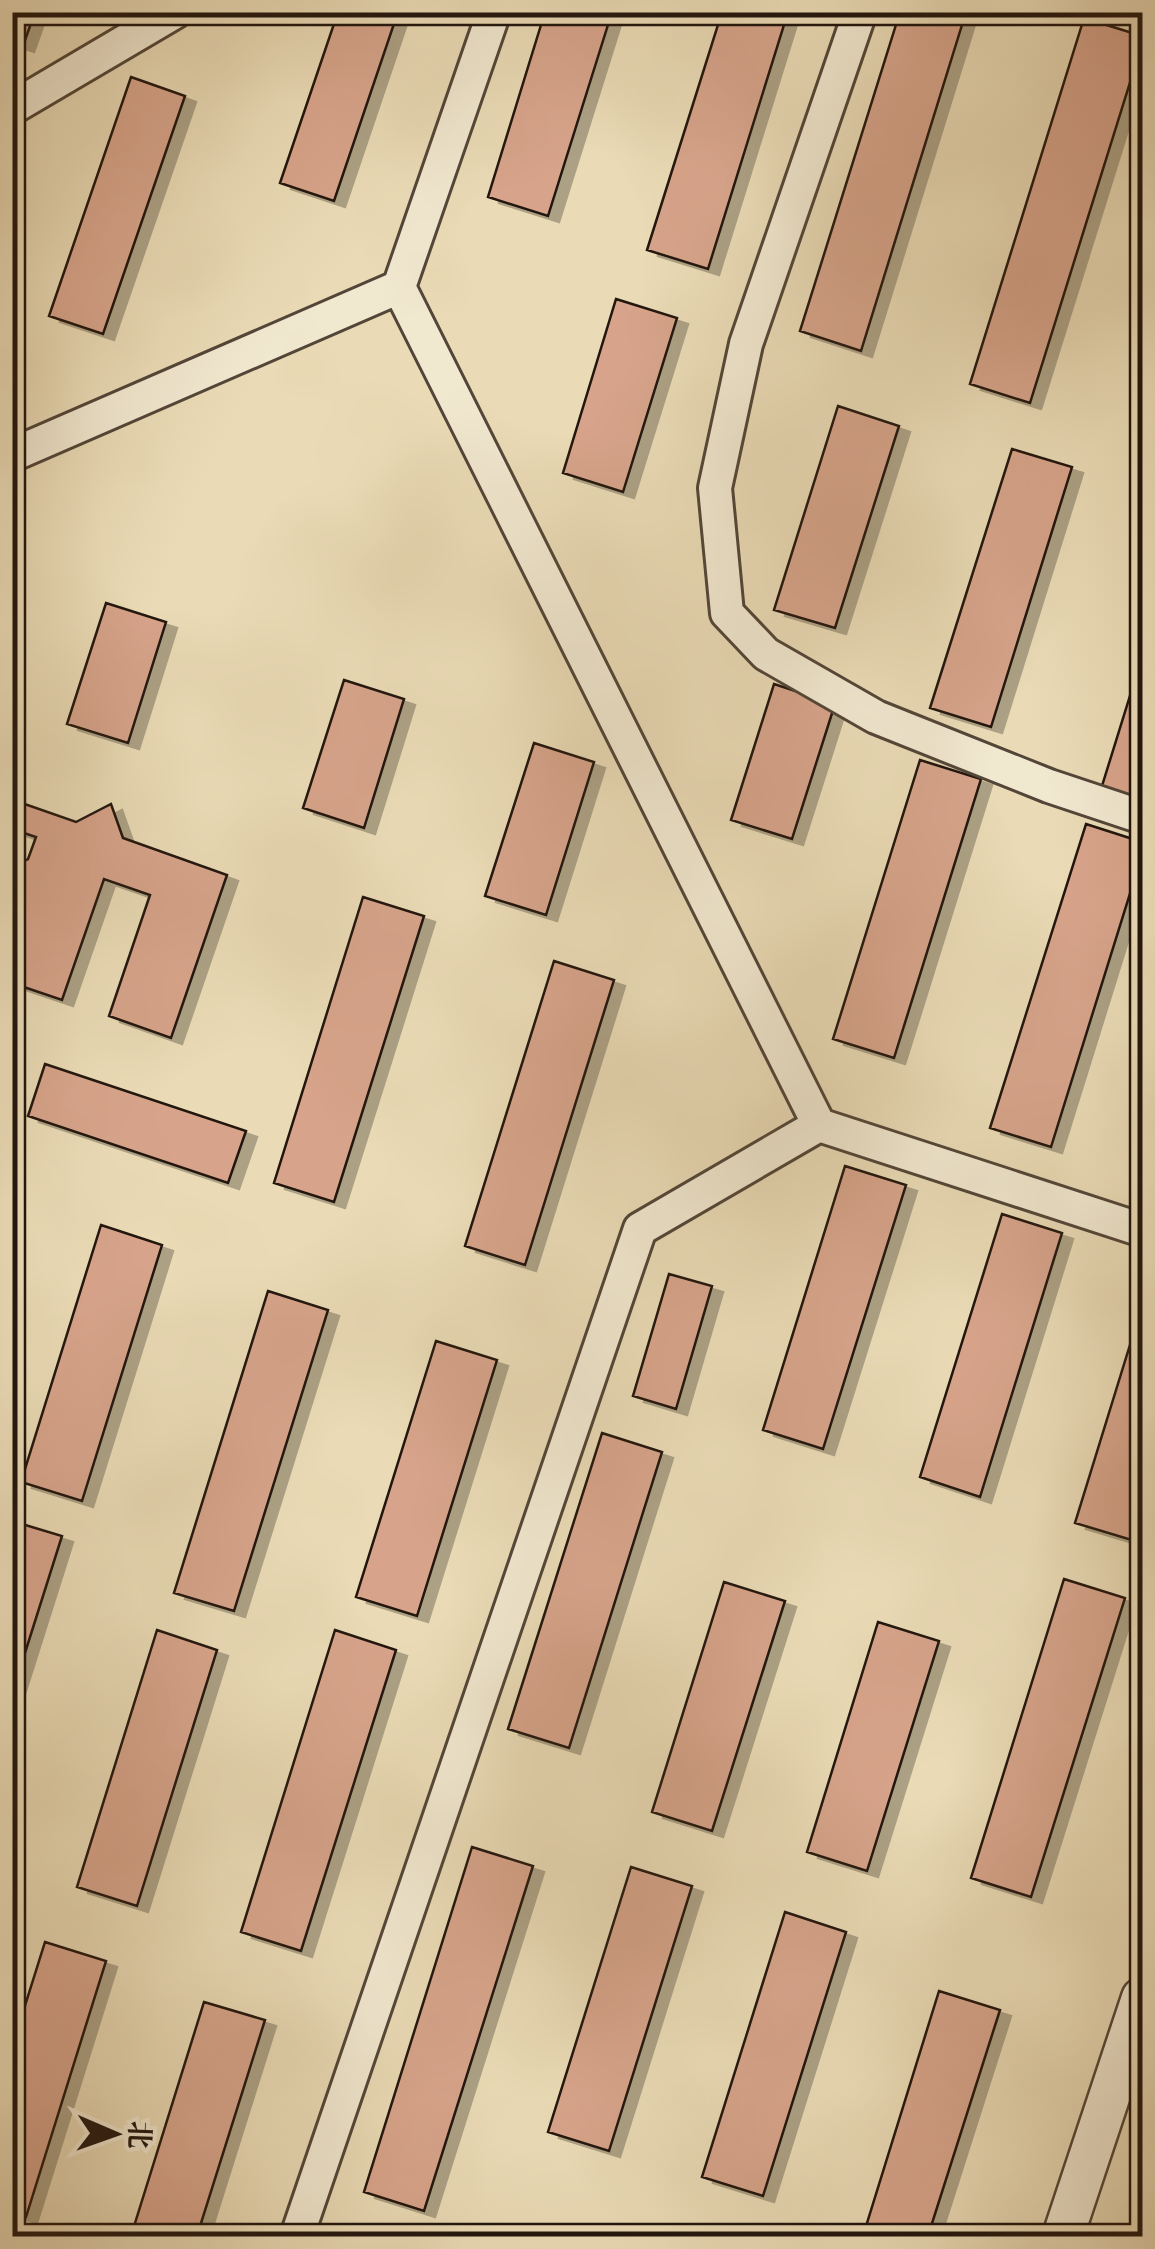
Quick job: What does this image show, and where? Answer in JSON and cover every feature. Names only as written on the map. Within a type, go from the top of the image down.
[{"type":"street","points":[[12,108],[175,12]]},
{"type":"street","points":[[494,12],[399,288],[819,1124],[1142,1230]]},
{"type":"street","points":[[860,12],[746,344],[715,488],[726,612],[766,654],[876,718],[1049,786],[1142,817]]},
{"type":"street","points":[[12,454],[399,288]]},
{"type":"street","points":[[298,2236],[640,1229],[819,1124]]},
{"type":"street","points":[[1063,2236],[1142,1998]]},
{"type":"building","points":[[12,12],[35,12],[23,46],[12,42]]},
{"type":"building","points":[[338,12],[398,12],[334,201],[280,183]]},
{"type":"building","points":[[545,12],[612,12],[548,216],[488,197]]},
{"type":"building","points":[[722,12],[788,12],[708,269],[647,250]]},
{"type":"building","points":[[900,12],[966,12],[861,351],[800,331]]},
{"type":"building","points":[[1084,18],[1142,36],[1142,44],[1030,403],[970,384]]},
{"type":"building","points":[[131,77],[185,96],[103,334],[49,316]]},
{"type":"building","points":[[616,299],[677,318],[623,492],[563,473]]},
{"type":"building","points":[[838,406],[899,426],[835,628],[774,610]]},
{"type":"building","points":[[1012,449],[1072,467],[991,727],[930,708]]},
{"type":"building","points":[[106,603],[166,622],[128,743],[67,724]]},
{"type":"building","points":[[1142,657],[1142,799],[1102,786]]},
{"type":"building","points":[[344,680],[404,699],[364,828],[303,808]]},
{"type":"building","points":[[774,684],[835,704],[792,839],[731,820]]},
{"type":"building","points":[[534,743],[594,762],[546,915],[485,896]]},
{"type":"building","points":[[920,760],[981,779],[894,1058],[833,1039]]},
{"type":"building","points":[[16,801],[76,822],[111,804],[123,838],[227,875],[171,1038],[109,1016],[150,895],[104,879],[62,1000],[12,983],[12,904],[16,893],[12,867],[28,859],[36,837],[12,829]]},
{"type":"building","points":[[1086,824],[1142,842],[1142,855],[1051,1147],[990,1128]]},
{"type":"building","points":[[363,897],[424,916],[334,1202],[274,1183]]},
{"type":"building","points":[[554,961],[614,980],[525,1265],[465,1246]]},
{"type":"building","points":[[45,1064],[246,1131],[228,1183],[28,1116]]},
{"type":"building","points":[[845,1166],[906,1185],[823,1449],[763,1430]]},
{"type":"building","points":[[1002,1214],[1062,1233],[980,1497],[920,1477]]},
{"type":"building","points":[[101,1225],[162,1245],[82,1501],[21,1482]]},
{"type":"building","points":[[669,1274],[712,1286],[676,1409],[633,1396]]},
{"type":"building","points":[[268,1291],[328,1310],[234,1611],[174,1593]]},
{"type":"building","points":[[1142,1306],[1142,1518],[1135,1541],[1075,1523]]},
{"type":"building","points":[[436,1341],[497,1360],[417,1616],[356,1597]]},
{"type":"building","points":[[602,1433],[662,1452],[569,1748],[508,1729]]},
{"type":"building","points":[[12,1521],[62,1536],[12,1694]]},
{"type":"building","points":[[1064,1579],[1125,1598],[1031,1897],[971,1878]]},
{"type":"building","points":[[724,1582],[785,1601],[712,1831],[652,1812]]},
{"type":"building","points":[[878,1622],[939,1641],[867,1871],[807,1852]]},
{"type":"building","points":[[157,1630],[217,1650],[137,1906],[77,1887]]},
{"type":"building","points":[[335,1630],[396,1650],[301,1951],[241,1932]]},
{"type":"building","points":[[472,1847],[533,1866],[424,2211],[364,2192]]},
{"type":"building","points":[[631,1867],[692,1886],[609,2151],[548,2132]]},
{"type":"building","points":[[785,1912],[846,1932],[763,2196],[702,2177]]},
{"type":"building","points":[[45,1942],[106,1961],[26,2217],[12,2213],[12,2047]]},
{"type":"building","points":[[939,1991],[1000,2010],[928,2236],[863,2236]]},
{"type":"building","points":[[204,2002],[265,2020],[197,2236],[131,2236]]}]
